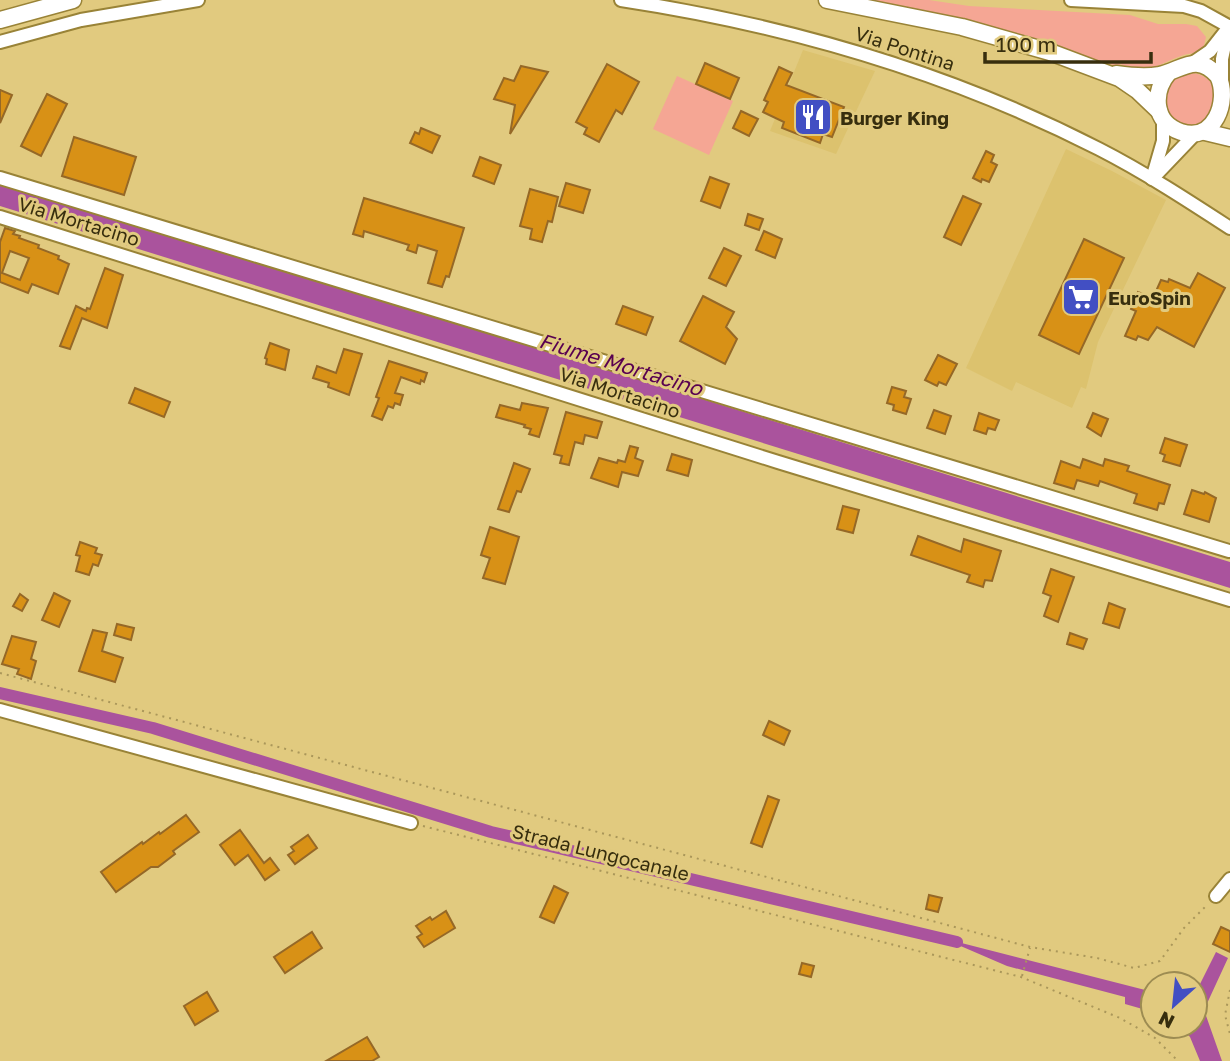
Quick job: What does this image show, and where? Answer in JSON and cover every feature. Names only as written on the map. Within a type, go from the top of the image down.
[{"type":"main road","points":[[0,20],[73,0]]},
{"type":"main road","points":[[827,0],[990,34],[1049,52],[1110,74],[1138,90],[1172,128],[1183,133],[1230,138]]},
{"type":"main road","points":[[1110,74],[1156,76],[1191,64],[1209,68],[1222,82],[1229,103],[1221,119],[1200,133]]},
{"type":"main road","points":[[1161,115],[1158,90],[1169,72]]},
{"type":"street","points":[[0,42],[101,16],[198,0]]},
{"type":"street","name":"Via Pontina","points":[[621,0],[746,23],[910,68],[1037,119],[1090,144],[1152,178],[1230,228]]},
{"type":"street","points":[[1071,0],[1153,2],[1195,9],[1230,26]]},
{"type":"street","points":[[1191,64],[1215,47],[1230,26]]},
{"type":"street","points":[[1222,82],[1222,59],[1230,26]]},
{"type":"street","points":[[1152,178],[1163,141],[1161,115]]},
{"type":"street","points":[[1152,178],[1200,133]]},
{"type":"street","points":[[0,178],[1229,551]]},
{"type":"street","name":"Via Mortacino","points":[[0,217],[1230,600]]},
{"type":"street","points":[[0,710],[411,823]]},
{"type":"street","points":[[1216,896],[1230,879]]},
{"type":"path","points":[[0,673],[1030,947],[1097,958],[1134,968],[1160,961],[1184,928],[1216,896]]},
{"type":"path","name":"Strada Lungocanale","points":[[411,823],[1021,977],[1120,1018],[1155,1038],[1178,1061]]},
{"type":"path","points":[[1021,977],[1030,947]]},
{"type":"path","points":[[1230,990],[1225,1016],[1230,1034]]},
{"type":"shaded area","points":[[858,0],[929,0],[969,6],[1130,15],[1158,24],[1197,26],[1206,37],[1203,50],[1152,68],[1138,69],[1120,64],[1119,67],[995,27]]},
{"type":"shaded area","points":[[803,50],[875,71],[836,154],[770,131]]},
{"type":"shaded area","points":[[1191,73],[1210,80],[1217,99],[1210,118],[1191,125],[1172,118],[1165,99],[1172,80]]},
{"type":"shaded area","points":[[677,76],[733,101],[709,155],[653,129]]},
{"type":"shaded area","points":[[1066,149],[1166,200],[1098,342],[1086,389],[1081,387],[1072,408],[1016,382],[1012,391],[966,368]]},
{"type":"shaded area","points":[[0,182],[1230,562],[1230,588],[0,206]]},
{"type":"shaded area","points":[[942,938],[1139,988],[1139,1008],[1125,1004],[1125,997],[1007,966]]},
{"type":"shaded area","points":[[1216,952],[1228,958],[1209,999],[1209,970]]},
{"type":"shaded area","points":[[1209,1024],[1222,1061],[1200,1061],[1191,1040],[1209,1040]]},
{"type":"building","points":[[705,63],[739,78],[730,99],[696,84]]},
{"type":"building","points":[[607,64],[639,82],[622,114],[616,110],[599,142],[584,134],[587,128],[576,122]]},
{"type":"building","points":[[521,66],[548,72],[510,134],[515,105],[494,99],[504,78],[514,81]]},
{"type":"building","name":"Burger King","points":[[779,67],[792,73],[786,85],[844,107],[832,137],[823,134],[820,143],[782,128],[784,122],[763,112],[768,102],[764,100]]},
{"type":"building","points":[[0,90],[12,95],[0,123]]},
{"type":"building","points":[[47,94],[67,104],[41,156],[21,146]]},
{"type":"building","points":[[741,111],[758,119],[749,136],[733,128]]},
{"type":"building","points":[[421,128],[440,136],[432,153],[410,143],[415,132],[419,134]]},
{"type":"building","points":[[74,137],[136,157],[124,195],[62,176]]},
{"type":"building","points":[[986,151],[994,155],[991,162],[997,165],[989,182],[982,179],[981,182],[973,178]]},
{"type":"building","points":[[480,157],[501,165],[494,184],[473,176]]},
{"type":"building","points":[[710,177],[729,184],[720,208],[701,201]]},
{"type":"building","points":[[566,183],[590,190],[583,213],[559,206]]},
{"type":"building","points":[[530,189],[558,197],[552,222],[548,221],[542,242],[530,239],[532,229],[520,226]]},
{"type":"building","points":[[963,196],[981,204],[961,245],[944,237]]},
{"type":"building","points":[[364,198],[464,228],[449,277],[446,276],[442,287],[428,283],[437,251],[418,245],[416,253],[407,250],[409,245],[364,231],[363,237],[353,234]]},
{"type":"building","points":[[748,214],[763,219],[759,230],[745,225]]},
{"type":"building","points":[[5,228],[15,231],[13,234],[20,236],[19,238],[39,245],[38,248],[59,256],[58,259],[69,264],[58,294],[32,284],[28,293],[0,282],[0,242]],"holes":[[[10,251],[29,258],[20,280],[2,273]]]},
{"type":"building","points":[[764,231],[782,239],[775,258],[756,250]]},
{"type":"building","name":"EuroSpin","points":[[1084,239],[1124,258],[1079,354],[1039,335]]},
{"type":"building","points":[[724,248],[741,256],[726,286],[709,278]]},
{"type":"building","points":[[105,268],[123,275],[107,328],[82,318],[70,349],[60,346],[76,306],[86,311],[87,308],[90,309]]},
{"type":"building","points":[[1198,273],[1225,288],[1194,347],[1157,327],[1148,340],[1138,336],[1136,340],[1125,336],[1136,311],[1131,309],[1138,292],[1153,298],[1161,280],[1168,282],[1169,279],[1190,288]]},
{"type":"building","points":[[703,296],[734,312],[726,327],[737,339],[725,364],[680,341]]},
{"type":"building","points":[[623,306],[653,317],[646,335],[616,324]]},
{"type":"building","points":[[270,343],[289,350],[285,370],[266,364],[265,358]]},
{"type":"building","points":[[344,349],[362,354],[349,395],[328,387],[329,383],[313,378],[317,366],[336,373]]},
{"type":"building","points":[[938,355],[957,364],[946,385],[939,382],[937,386],[925,380]]},
{"type":"building","points":[[389,361],[427,373],[424,382],[421,380],[420,384],[401,377],[395,393],[403,395],[400,405],[395,403],[393,408],[388,406],[382,420],[372,416]]},
{"type":"building","points":[[892,387],[906,391],[904,397],[911,399],[906,414],[893,410],[894,405],[887,403]]},
{"type":"building","points":[[135,388],[170,402],[164,417],[129,403]]},
{"type":"building","points":[[522,403],[548,408],[539,437],[529,434],[531,429],[524,427],[525,425],[496,417],[500,405],[520,410]]},
{"type":"building","points":[[934,410],[951,416],[945,434],[927,428]]},
{"type":"building","points":[[566,412],[602,422],[597,438],[585,435],[583,444],[575,442],[569,465],[560,463],[562,456],[554,454]]},
{"type":"building","points":[[979,413],[999,420],[995,430],[988,428],[986,434],[974,430]]},
{"type":"building","points":[[1093,413],[1108,419],[1101,436],[1087,427]]},
{"type":"building","points":[[1165,438],[1187,445],[1180,466],[1163,461],[1165,455],[1160,453]]},
{"type":"building","points":[[630,446],[638,448],[635,458],[643,461],[638,476],[622,472],[618,487],[591,478],[599,458],[617,463],[618,460],[625,462]]},
{"type":"building","points":[[672,454],[692,460],[688,476],[667,470]]},
{"type":"building","points":[[1083,459],[1103,466],[1105,459],[1129,466],[1127,471],[1170,485],[1164,504],[1159,503],[1157,510],[1134,503],[1137,494],[1100,481],[1098,486],[1077,480],[1074,489],[1054,483],[1061,461],[1080,468]]},
{"type":"building","points":[[514,463],[530,469],[509,512],[498,509]]},
{"type":"building","points":[[1192,490],[1204,494],[1205,492],[1216,498],[1209,522],[1184,514]]},
{"type":"building","points":[[843,506],[859,510],[853,533],[837,529]]},
{"type":"building","points":[[490,527],[519,537],[505,584],[483,578],[490,558],[481,555]]},
{"type":"building","points":[[918,536],[961,552],[964,539],[1001,551],[992,581],[985,580],[983,587],[967,582],[970,575],[911,555]]},
{"type":"building","points":[[80,542],[97,548],[95,553],[102,555],[98,566],[93,564],[89,575],[76,571],[80,556],[76,555]]},
{"type":"building","points":[[1051,569],[1074,577],[1058,622],[1044,616],[1051,596],[1043,593]]},
{"type":"building","points":[[54,593],[70,601],[59,627],[42,620]]},
{"type":"building","points":[[20,594],[28,600],[22,611],[13,606]]},
{"type":"building","points":[[1109,603],[1125,609],[1119,628],[1103,623]]},
{"type":"building","points":[[117,624],[134,628],[131,640],[114,635]]},
{"type":"building","points":[[93,630],[107,633],[102,651],[123,658],[115,682],[79,671]]},
{"type":"building","points":[[1070,633],[1087,639],[1083,649],[1067,644]]},
{"type":"building","points":[[12,636],[36,642],[31,659],[36,661],[31,679],[17,674],[19,669],[2,664]]},
{"type":"building","points":[[769,721],[790,731],[784,745],[763,735]]},
{"type":"building","points":[[768,796],[779,800],[762,847],[751,843]]},
{"type":"building","points":[[186,815],[199,832],[173,851],[175,854],[158,867],[151,867],[116,892],[101,872]]},
{"type":"building","points":[[240,830],[264,863],[270,858],[279,870],[265,880],[248,855],[235,865],[220,845]]},
{"type":"building","points":[[308,835],[317,848],[295,864],[288,855],[294,851],[291,847]]},
{"type":"building","points":[[554,886],[568,893],[554,923],[540,917]]},
{"type":"building","points":[[929,895],[942,898],[938,912],[926,909]]},
{"type":"building","points":[[446,911],[455,928],[424,947],[417,937],[422,934],[416,926]]},
{"type":"building","points":[[1221,927],[1230,931],[1230,952],[1213,944]]},
{"type":"building","points":[[312,932],[322,948],[285,973],[274,957]]},
{"type":"building","points":[[802,963],[814,966],[811,977],[799,974]]},
{"type":"building","points":[[207,992],[218,1011],[195,1025],[184,1006]]},
{"type":"building","points":[[367,1037],[379,1057],[372,1061],[326,1061]]},
{"type":"waterway","points":[[0,693],[153,728],[491,832],[957,942]]},
{"type":"place","name":"Burger King","points":[[813,117]]},
{"type":"place","name":"EuroSpin","points":[[1081,297]]},
{"type":"water label","name":"Fiume Mortacino","points":[[621,364]]}]
